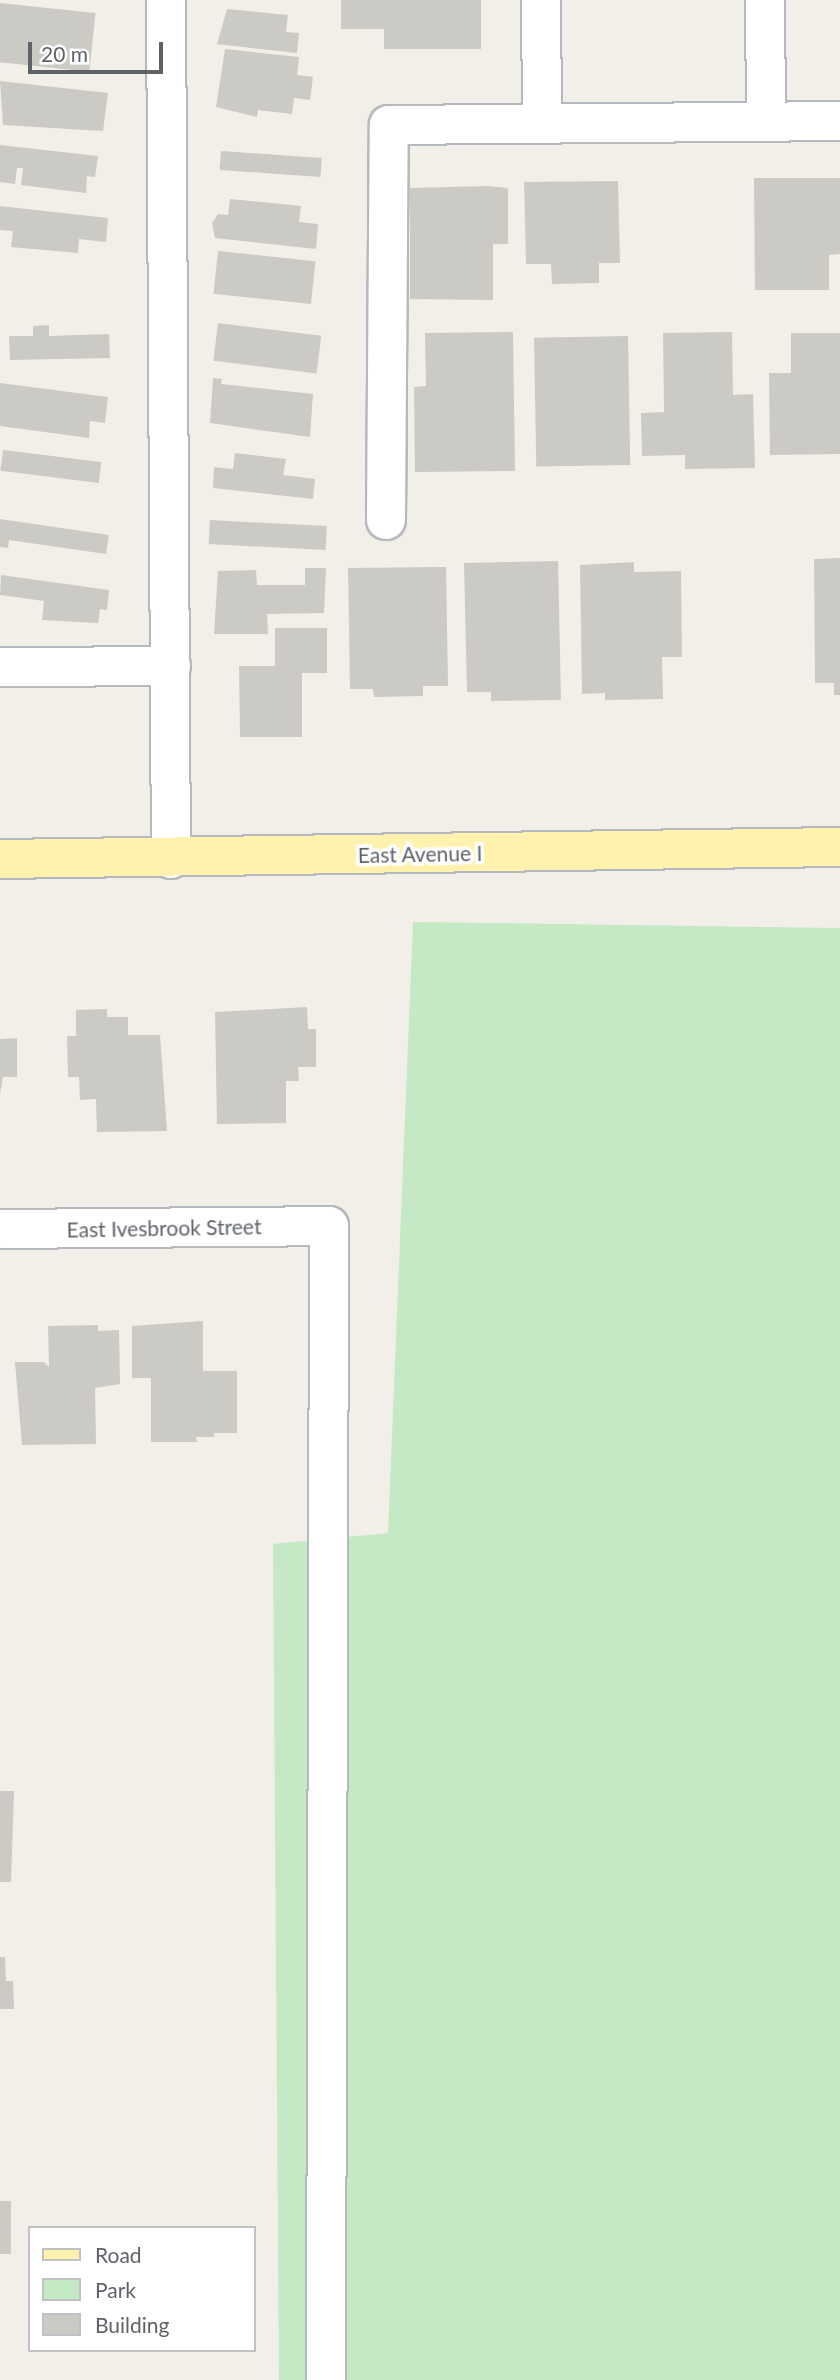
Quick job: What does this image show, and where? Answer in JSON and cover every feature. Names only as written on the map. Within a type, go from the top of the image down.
[{"type":"main road","name":"East Avenue I","points":[[0,859],[172,859],[840,847]]},
{"type":"street","points":[[166,0],[172,859]]},
{"type":"street","points":[[541,0],[542,122]]},
{"type":"street","points":[[765,0],[766,122]]},
{"type":"street","points":[[386,520],[389,125],[840,121]]},
{"type":"street","points":[[0,667],[171,666]]},
{"type":"street","name":"East Ivesbrook Street","points":[[0,1229],[329,1226],[326,2380]]},
{"type":"green space","points":[[413,922],[840,928],[840,2380],[279,2380],[273,1544],[388,1533]]},
{"type":"building","points":[[341,0],[481,0],[481,49],[384,49],[384,29],[341,29]]},
{"type":"building","points":[[0,3],[95,13],[89,72],[0,62]]},
{"type":"building","points":[[227,9],[288,15],[286,32],[299,33],[297,53],[217,44]]},
{"type":"building","points":[[225,49],[299,57],[297,75],[313,77],[310,100],[294,98],[292,114],[258,110],[257,117],[216,107]]},
{"type":"building","points":[[0,81],[108,93],[103,131],[3,125]]},
{"type":"building","points":[[0,145],[98,156],[95,177],[87,176],[86,193],[21,185],[23,168],[17,168],[15,184],[0,182]]},
{"type":"building","points":[[221,151],[322,158],[320,177],[220,170]]},
{"type":"building","points":[[754,178],[840,178],[840,254],[829,255],[829,290],[755,290]]},
{"type":"building","points":[[618,181],[620,263],[599,263],[599,283],[552,284],[551,264],[526,264],[524,182]]},
{"type":"building","points":[[410,188],[508,188],[508,244],[493,244],[493,300],[410,299]]},
{"type":"building","points":[[230,199],[301,206],[299,222],[318,224],[316,249],[215,238],[212,223],[218,214],[228,215]]},
{"type":"building","points":[[0,206],[108,218],[106,242],[79,239],[78,253],[11,247],[13,231],[0,230]]},
{"type":"building","points":[[218,251],[315,261],[311,304],[214,294]]},
{"type":"building","points":[[218,323],[321,336],[317,373],[213,361]]},
{"type":"building","points":[[49,325],[49,336],[109,334],[110,358],[10,360],[9,336],[33,336],[33,326]]},
{"type":"building","points":[[513,332],[515,471],[415,472],[414,387],[426,386],[425,333]]},
{"type":"building","points":[[732,332],[733,395],[753,394],[755,468],[685,469],[685,455],[642,456],[641,413],[664,412],[663,333]]},
{"type":"building","points":[[791,333],[840,333],[840,454],[770,455],[769,373],[791,373]]},
{"type":"building","points":[[628,336],[630,465],[536,467],[534,338]]},
{"type":"building","points":[[213,378],[222,379],[221,384],[313,394],[310,437],[210,423]]},
{"type":"building","points":[[0,383],[108,397],[105,423],[90,421],[89,438],[0,426]]},
{"type":"building","points":[[3,450],[101,462],[99,483],[0,471]]},
{"type":"building","points":[[235,453],[286,459],[283,475],[315,479],[313,499],[213,488],[214,467],[233,469]]},
{"type":"building","points":[[0,519],[109,535],[106,554],[9,540],[8,548],[0,547]]},
{"type":"building","points":[[210,520],[327,526],[326,550],[209,544]]},
{"type":"building","points":[[840,558],[840,695],[834,695],[834,683],[815,683],[814,559]]},
{"type":"building","points":[[558,561],[561,700],[491,701],[491,692],[467,692],[464,563]]},
{"type":"building","points":[[634,562],[634,572],[681,571],[682,657],[662,657],[663,699],[605,700],[605,693],[582,694],[580,565]]},
{"type":"building","points":[[446,567],[448,686],[423,686],[423,696],[374,697],[373,689],[350,689],[348,568]]},
{"type":"building","points":[[305,568],[326,568],[324,613],[267,614],[268,634],[214,634],[218,571],[256,570],[257,585],[305,585]]},
{"type":"building","points":[[1,575],[109,590],[107,610],[100,609],[98,623],[42,620],[44,601],[0,595]]},
{"type":"building","points":[[275,628],[327,628],[327,673],[302,673],[302,737],[240,737],[239,666],[275,666]]},
{"type":"building","points":[[307,1007],[308,1029],[316,1029],[316,1067],[298,1067],[299,1081],[286,1081],[286,1123],[217,1124],[215,1012]]},
{"type":"building","points":[[107,1009],[107,1017],[128,1017],[128,1035],[160,1035],[167,1131],[97,1132],[96,1099],[80,1100],[79,1077],[68,1077],[67,1036],[76,1036],[76,1010]]},
{"type":"building","points":[[17,1038],[17,1077],[3,1077],[0,1094],[0,1039]]},
{"type":"building","points":[[203,1321],[203,1371],[237,1371],[237,1433],[214,1433],[214,1437],[196,1437],[197,1442],[151,1442],[151,1378],[132,1378],[132,1326]]},
{"type":"building","points":[[98,1325],[98,1331],[119,1330],[120,1384],[95,1388],[96,1444],[22,1445],[15,1362],[44,1362],[49,1367],[48,1326]]},
{"type":"building","points":[[0,1791],[14,1791],[11,1882],[0,1882]]},
{"type":"building","points":[[0,1957],[5,1957],[6,1981],[13,1981],[14,2009],[0,2009]]},
{"type":"building","points":[[0,2201],[11,2201],[11,2254],[0,2254]]}]
